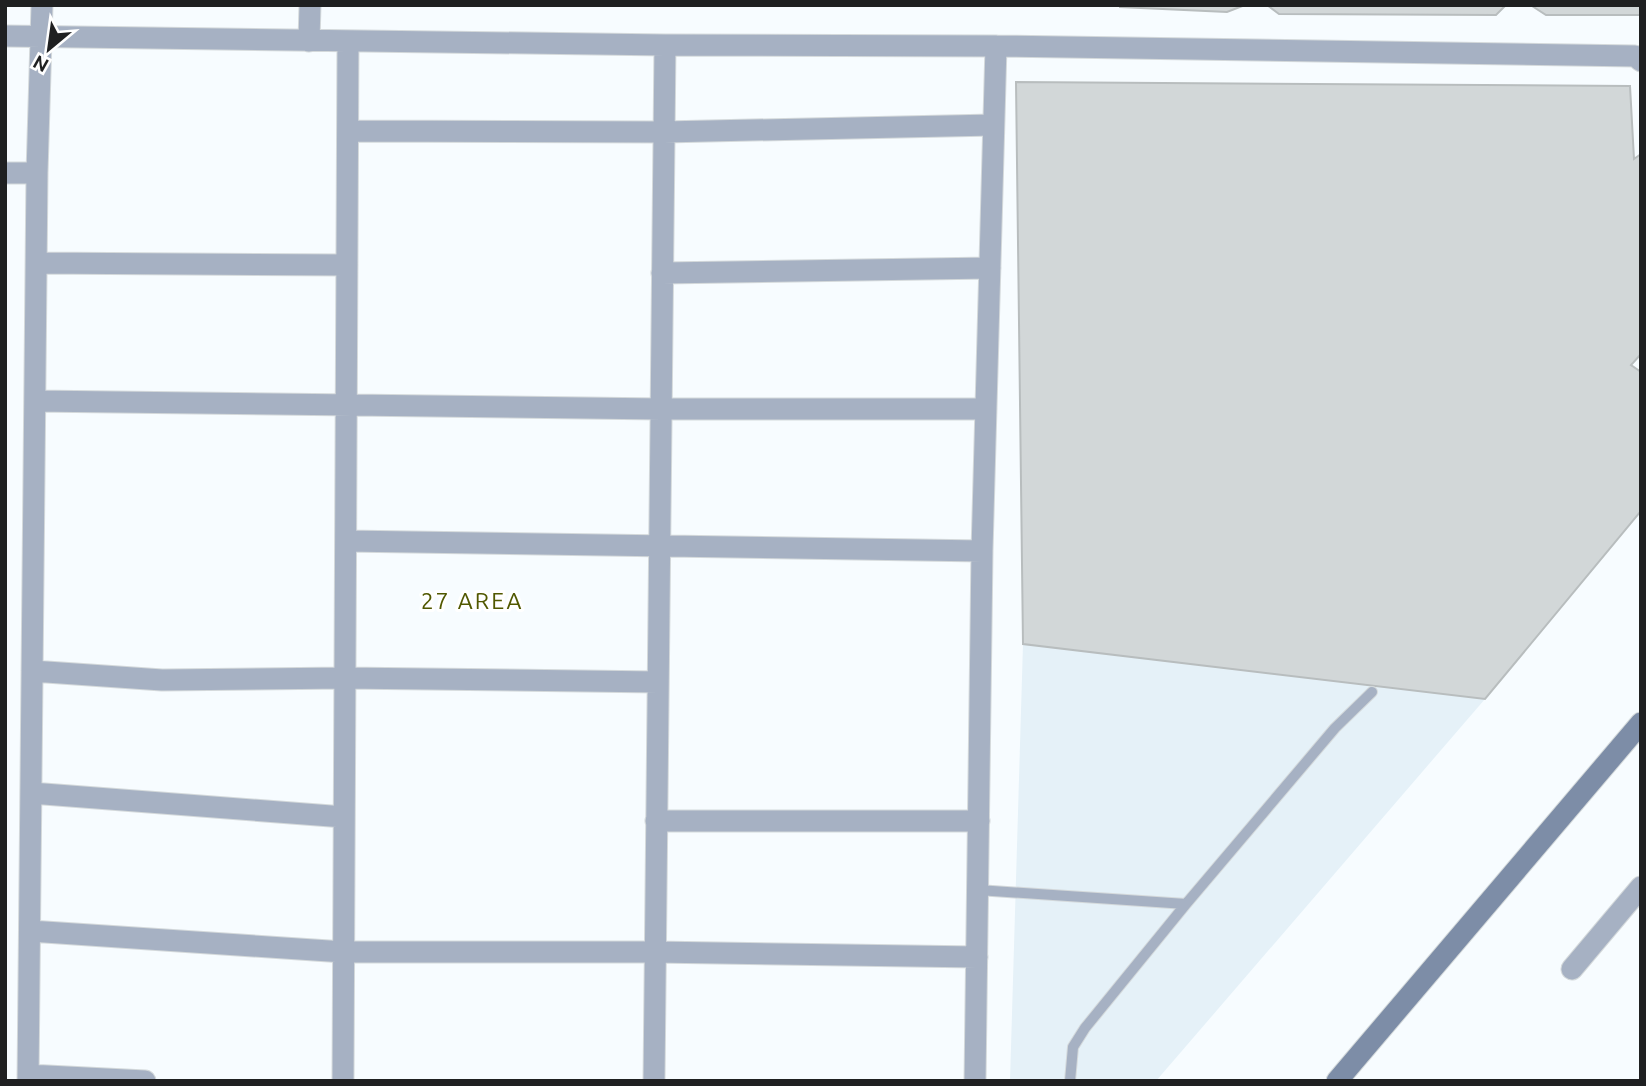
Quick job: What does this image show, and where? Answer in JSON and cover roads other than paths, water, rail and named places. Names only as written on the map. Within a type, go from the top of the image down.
[{"type":"main road","points":[[1338,1081],[1374,1035],[1641,723]]},
{"type":"main road","points":[[1324,1081],[1374,1035]]},
{"type":"street","points":[[42,5],[37,173],[28,1078],[145,1081]]},
{"type":"street","points":[[309,41],[310,5]]},
{"type":"street","points":[[5,36],[664,45],[996,46],[1621,56],[1635,57],[1641,61]]},
{"type":"street","points":[[343,1081],[348,41]]},
{"type":"street","points":[[654,1081],[664,45]]},
{"type":"street","points":[[975,1081],[982,551],[996,46]]},
{"type":"street","points":[[348,131],[664,132],[993,125]]},
{"type":"street","points":[[5,173],[37,173]]},
{"type":"street","points":[[37,263],[347,265]]},
{"type":"street","points":[[662,273],[990,268]]},
{"type":"street","points":[[35,401],[661,409],[986,409]]},
{"type":"street","points":[[346,541],[982,551]]},
{"type":"street","points":[[32,671],[162,680],[345,678],[658,682]]},
{"type":"street","points":[[31,793],[344,817]]},
{"type":"street","points":[[656,821],[979,821]]},
{"type":"street","points":[[1572,969],[1641,887]]},
{"type":"street","points":[[30,931],[344,952],[655,952],[977,957]]},
{"type":"lane","points":[[1070,1081],[1073,1047],[1085,1028],[1335,728],[1372,692]]},
{"type":"lane","points":[[978,890],[1186,904]]},
{"type":"district","name":"27 AREA","points":[[472,600]]}]
